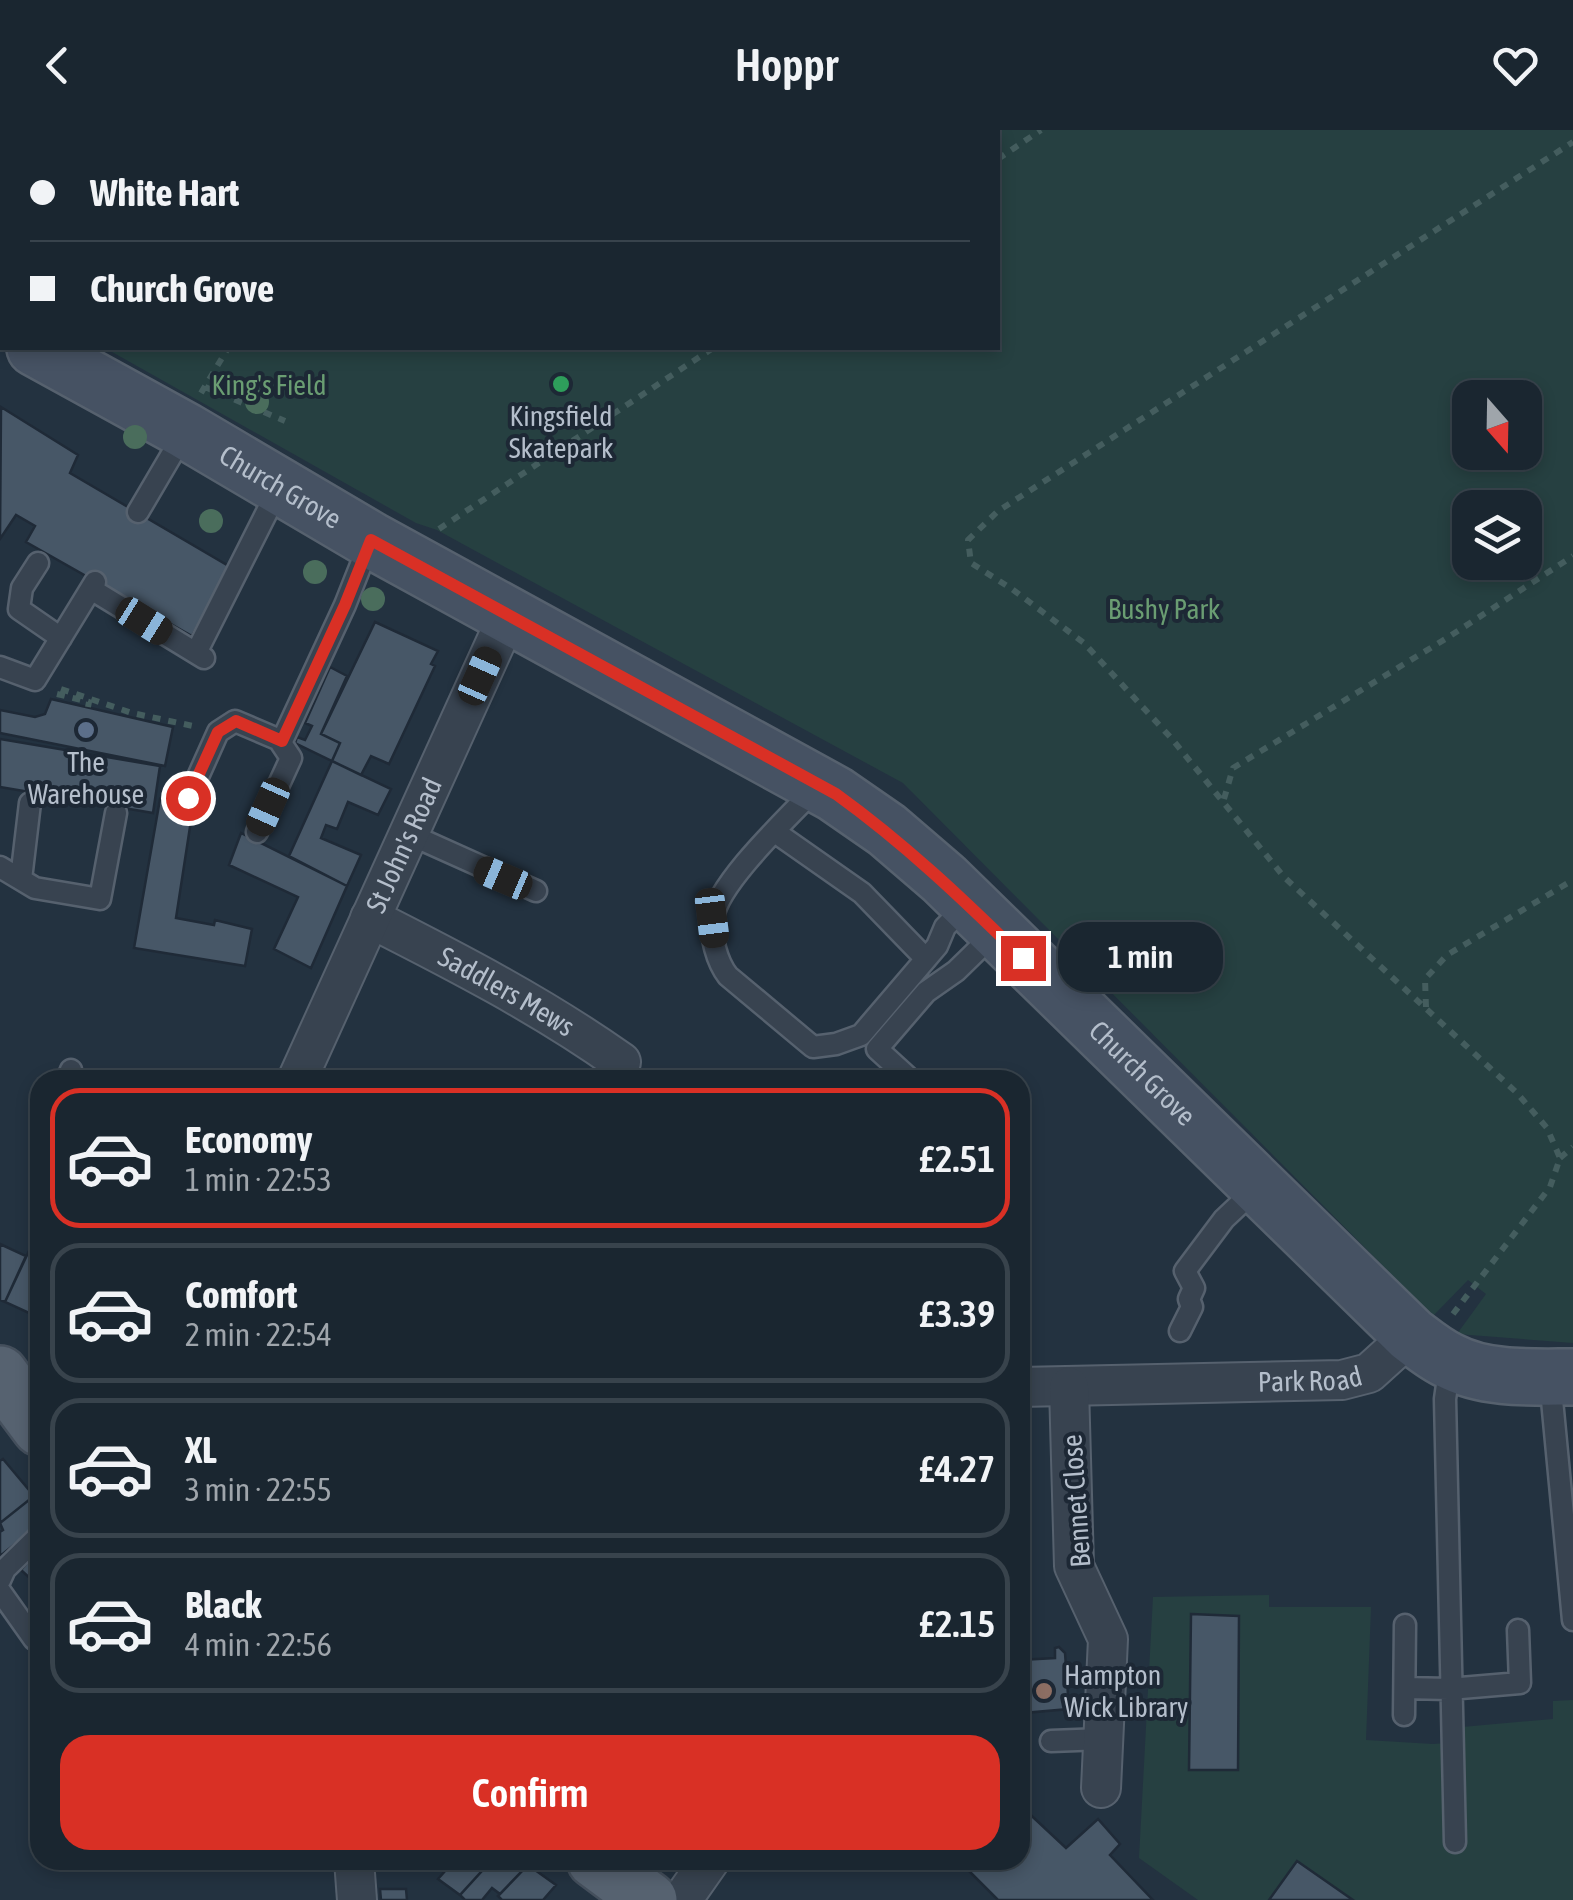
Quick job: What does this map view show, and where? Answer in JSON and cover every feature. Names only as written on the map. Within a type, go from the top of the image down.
[{"type":"main road","name":"Church Grove","points":[[40,350],[195,409],[280,486],[393,553],[820,784],[886,830],[983,918],[1429,1348]]},
{"type":"main road","points":[[1429,1348],[1475,1371],[1562,1377]]},
{"type":"main road","points":[[0,1374],[30,1412]]},
{"type":"main road","points":[[609,1870],[650,1900]]},
{"type":"street","name":"St John's Road","points":[[302,1070],[509,613]]},
{"type":"street","name":"Saddlers Mews","points":[[370,918],[563,1021],[622,1062],[618,1070]]},
{"type":"street","name":"Park Road","points":[[1030,1387],[1342,1380],[1370,1373],[1429,1348]]},
{"type":"street","name":"Bennet Close","points":[[1070,1387],[1074,1566],[1108,1640],[1101,1788]]},
{"type":"street","points":[[355,1870],[358,1900]]},
{"type":"street","points":[[682,1900],[703,1870]]},
{"type":"lane","points":[[138,512],[195,409]]},
{"type":"lane","points":[[0,666],[35,680],[93,585],[202,656],[280,486]]},
{"type":"lane","points":[[282,741],[345,605],[393,553]]},
{"type":"lane","points":[[38,563],[22,588],[18,609],[61,638]]},
{"type":"lane","points":[[188,798],[218,732],[236,721],[282,741],[291,758],[258,832]]},
{"type":"lane","points":[[820,784],[730,884],[712,918],[718,963],[728,976],[813,1046],[861,1035],[937,946],[945,927],[983,918]]},
{"type":"lane","points":[[21,879],[30,803]]},
{"type":"lane","points":[[0,868],[35,888],[100,899],[116,813]]},
{"type":"lane","points":[[776,832],[862,893],[926,959]]},
{"type":"lane","points":[[408,834],[536,892]]},
{"type":"lane","points":[[900,1070],[877,1049],[926,992],[956,971],[983,918]]},
{"type":"lane","points":[[1180,1331],[1192,1307],[1188,1299],[1194,1288],[1185,1271],[1224,1219],[1258,1187]]},
{"type":"lane","points":[[1429,1348],[1445,1399],[1448,1448],[1449,1689],[1455,1842]]},
{"type":"lane","points":[[1562,1377],[1573,1620]]},
{"type":"lane","points":[[0,1580],[5,1569],[30,1545]]},
{"type":"lane","points":[[0,1591],[30,1633]]},
{"type":"lane","points":[[1404,1715],[1405,1625]]},
{"type":"lane","points":[[1405,1688],[1520,1684],[1518,1630]]},
{"type":"lane","points":[[1050,1741],[1103,1739]]},
{"type":"path","points":[[1000,158],[1041,130]]},
{"type":"path","points":[[1560,1158],[1547,1128],[1517,1093],[1284,877],[1223,800],[1084,643],[970,563],[968,540],[998,512],[1573,142]]},
{"type":"path","points":[[393,553],[437,530],[709,350]]},
{"type":"path","points":[[195,409],[285,421]]},
{"type":"path","points":[[1223,800],[1232,768],[1447,638],[1573,556]]},
{"type":"path","points":[[88,707],[89,702],[52,693],[51,686],[132,712],[218,732]]},
{"type":"path","points":[[1426,1008],[1425,980],[1447,955],[1573,880]]},
{"type":"path","points":[[1429,1348],[1550,1187],[1560,1158],[1573,1147]]},
{"type":"green space","name":"Bushy Park","points":[[1000,130],[1573,130],[1573,1343],[1457,1334],[1486,1294],[1468,1280],[1433,1316],[903,783],[437,530],[416,523],[109,350],[1000,350]]},
{"type":"green space","points":[[1269,1595],[1269,1607],[1371,1607],[1366,1740],[1462,1742],[1462,1727],[1553,1719],[1553,1701],[1573,1700],[1573,1900],[1198,1900],[1139,1858],[1153,1597]]},
{"type":"building","points":[[1,407],[78,455],[70,473],[232,568],[192,636],[26,542],[35,526],[16,515],[0,539]]},
{"type":"building","points":[[375,622],[438,651],[431,664],[435,666],[389,764],[371,756],[361,775],[332,761],[340,743],[321,734]]},
{"type":"building","points":[[330,667],[347,676],[321,734],[340,743],[332,761],[295,743],[297,737],[305,740],[312,726],[305,723]]},
{"type":"building","name":"The Warehouse","points":[[51,699],[173,727],[165,766],[0,733],[0,710],[35,717],[45,714]]},
{"type":"building","points":[[0,739],[160,766],[153,813],[0,787]]},
{"type":"building","points":[[332,761],[391,789],[378,815],[348,802],[337,829],[326,825],[321,838],[361,855],[347,886],[289,856]]},
{"type":"building","points":[[160,799],[192,814],[176,918],[214,925],[215,920],[252,929],[245,966],[134,948]]},
{"type":"building","points":[[241,833],[347,886],[311,968],[274,949],[298,897],[229,865]]},
{"type":"building","points":[[0,1244],[26,1256],[5,1302],[0,1300]]},
{"type":"building","points":[[30,1249],[30,1313],[5,1302]]},
{"type":"building","points":[[3,1459],[30,1491],[30,1499],[0,1523]]},
{"type":"building","points":[[30,1499],[30,1532],[0,1556],[0,1523]]},
{"type":"building","points":[[30,1560],[30,1578],[21,1570]]},
{"type":"building","points":[[1191,1614],[1239,1616],[1238,1770],[1189,1770]]},
{"type":"building","name":"Hampton Wick Library","points":[[1055,1648],[1065,1653],[1069,1709],[1030,1712],[1030,1659],[1055,1658]]},
{"type":"building","points":[[1030,1814],[1066,1848],[1098,1819],[1120,1844],[1110,1855],[1153,1900],[998,1900],[968,1870],[1030,1870]]},
{"type":"building","points":[[1297,1861],[1353,1900],[1269,1900]]},
{"type":"building","points":[[446,1870],[483,1870],[460,1895],[438,1879]]},
{"type":"building","points":[[483,1870],[523,1870],[500,1894],[492,1888],[482,1900],[465,1900],[460,1895]]},
{"type":"building","points":[[523,1870],[535,1870],[556,1885],[543,1900],[502,1900],[498,1896]]},
{"type":"building","points":[[380,1889],[406,1889],[407,1900],[381,1900]]},
{"type":"place","name":"Kingsfield Skatepark","points":[[561,384]]},
{"type":"place","name":"The Warehouse","points":[[86,730]]},
{"type":"place","name":"Hampton Wick Library","points":[[1044,1691]]},
{"type":"route","points":[[188,798],[218,732],[236,721],[282,741],[371,540],[836,794],[944,879],[1023,958]]},
{"type":"park label","name":"King's Field","points":[[269,385]]}]
